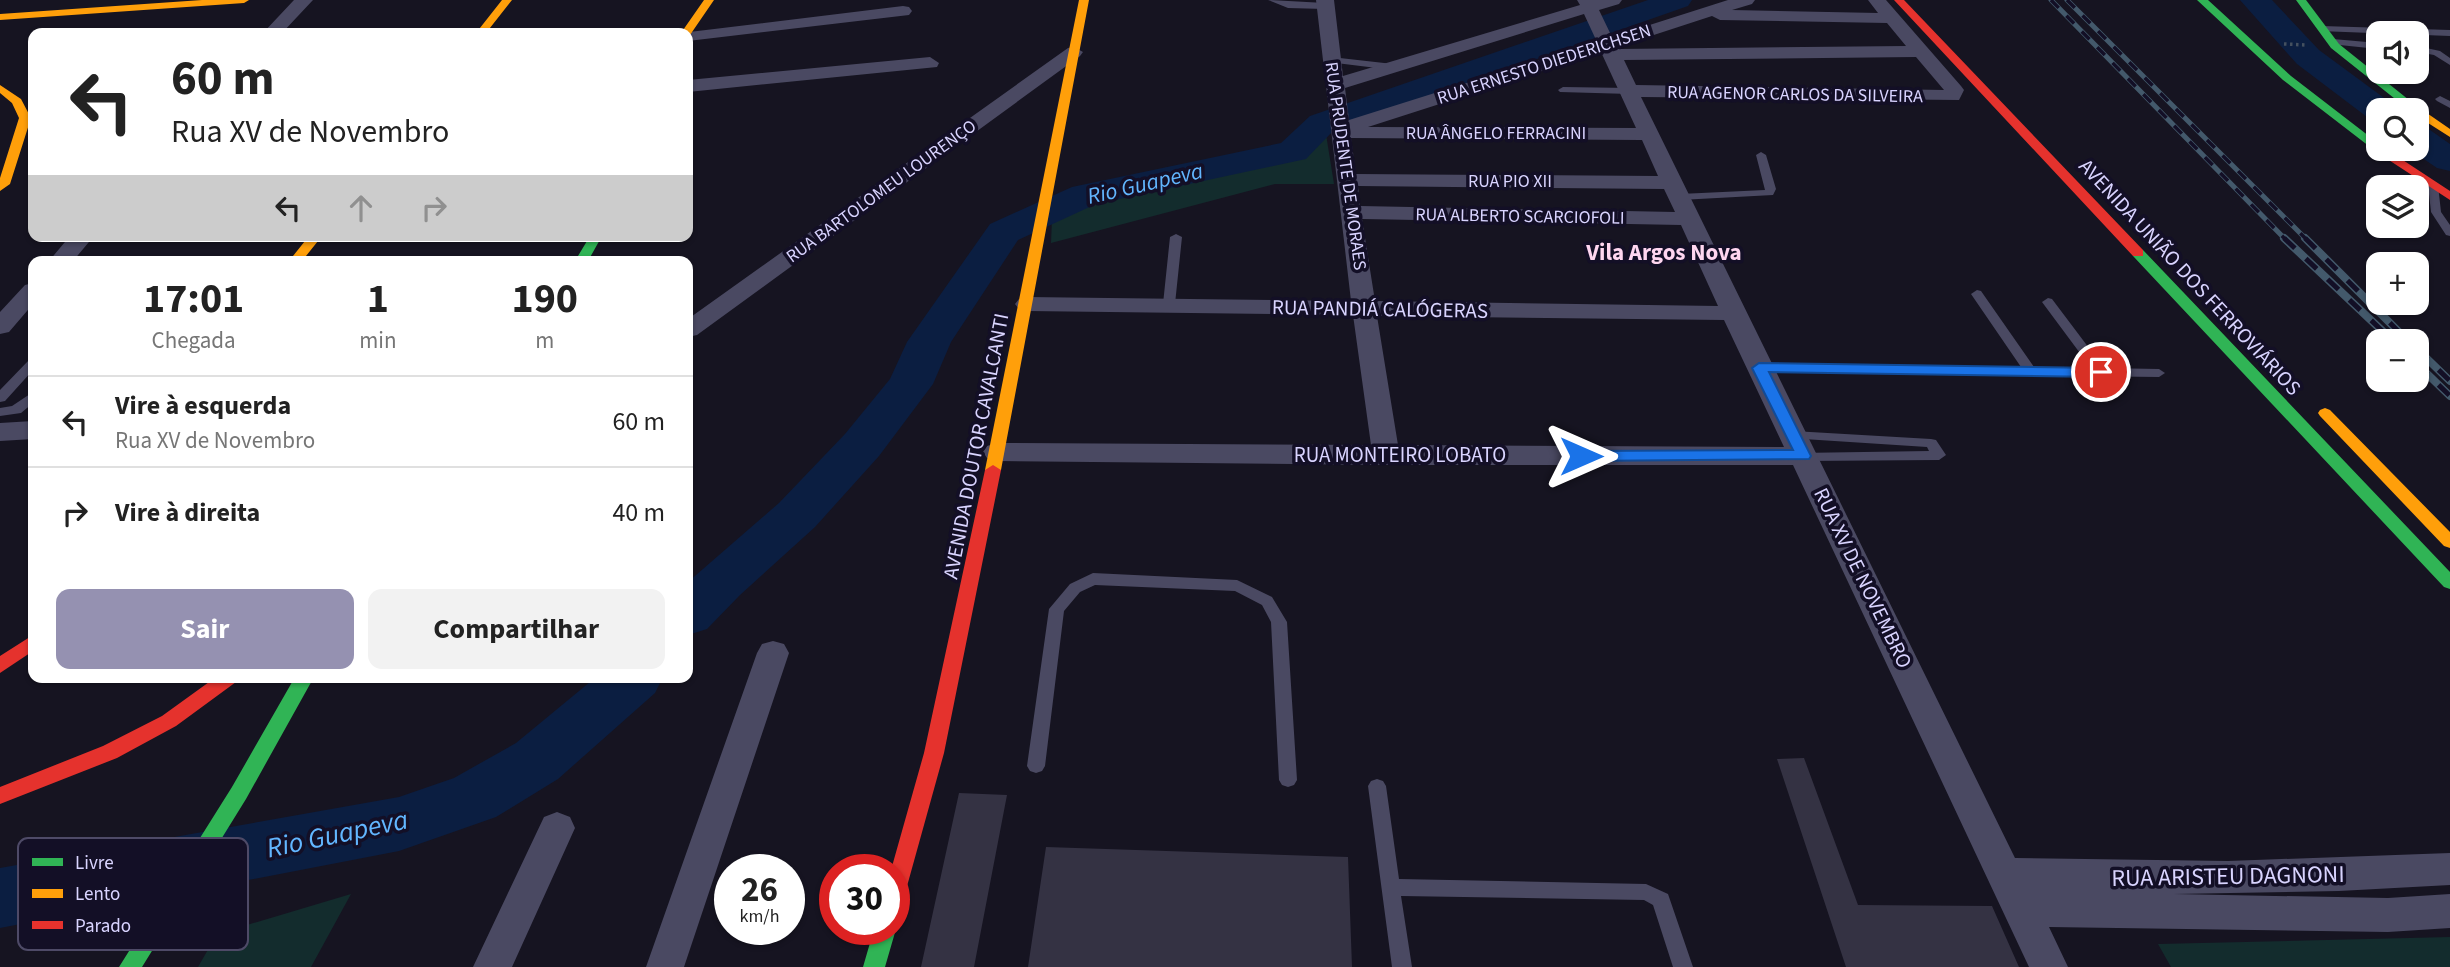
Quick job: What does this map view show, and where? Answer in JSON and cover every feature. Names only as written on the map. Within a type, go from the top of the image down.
[{"type":"main road","points":[[0,7],[12,0]]},
{"type":"main road","points":[[0,17],[244,0]]},
{"type":"main road","points":[[485,28],[507,0]]},
{"type":"main road","points":[[703,0],[709,0]]},
{"type":"main road","points":[[691,28],[709,0]]},
{"type":"main road","name":"AVENIDA DOUTOR CAVALCANTI","points":[[906,854],[932,764],[997,452],[1084,0]]},
{"type":"main road","name":"AVENIDA UNIÃO DOS FERROVIÁRIOS","points":[[1899,0],[2450,583]]},
{"type":"main road","points":[[2202,0],[2244,42],[2311,100],[2366,139]]},
{"type":"main road","points":[[2301,0],[2334,44],[2400,98]]},
{"type":"main road","points":[[0,88],[17,102],[25,118],[1,185],[23,183]]},
{"type":"main road","points":[[2429,120],[2450,134]]},
{"type":"main road","points":[[2397,161],[2450,196]]},
{"type":"main road","points":[[299,256],[311,242]]},
{"type":"main road","name":"AVENIDA UNIÃO DOS FERROVIÁRIOS","points":[[2314,401],[2450,542]]},
{"type":"main road","points":[[0,666],[28,646]]},
{"type":"main road","points":[[0,796],[110,752],[169,721],[222,683]]},
{"type":"main road","points":[[211,838],[302,683]]},
{"type":"main road","points":[[874,967],[880,945]]},
{"type":"main road","points":[[130,967],[141,950]]},
{"type":"street","points":[[277,28],[304,0]]},
{"type":"street","name":"RUA ERNESTO DIEDERICHSEN","points":[[1341,127],[1599,26],[1613,0]]},
{"type":"street","name":"RUA ERNESTO DIEDERICHSEN","points":[[1335,90],[1393,67],[1599,26],[1701,15],[1746,0]]},
{"type":"street","points":[[1877,0],[1920,51]]},
{"type":"street","name":"RUA PRUDENTE DE MORAES","points":[[1325,3],[1350,212],[1386,456]]},
{"type":"street","points":[[693,34],[903,11]]},
{"type":"street","points":[[1701,15],[1892,18]]},
{"type":"street","points":[[1599,26],[1920,51]]},
{"type":"street","name":"RUA XV DE NOVEMBRO","points":[[1599,26],[1732,313],[2049,967]]},
{"type":"street","name":"RUA AGENOR CARLOS DA SILVEIRA","points":[[1630,91],[1952,96],[1954,90],[1920,51]]},
{"type":"street","name":"RUA BARTOLOMEU LOURENÇO","points":[[693,326],[1074,52]]},
{"type":"street","points":[[693,86],[930,63]]},
{"type":"street","name":"RUA ÂNGELO FERRACINI","points":[[1341,127],[1650,134]]},
{"type":"street","name":"RUA PIO XII","points":[[1346,180],[1681,200]]},
{"type":"street","name":"RUA ALBERTO SCARCIOFOLI","points":[[1350,212],[1681,200]]},
{"type":"street","points":[[65,256],[77,242]]},
{"type":"street","points":[[0,327],[28,296]]},
{"type":"street","name":"RUA PANDIÁ CALÓGERAS","points":[[1027,304],[1732,313]]},
{"type":"street","points":[[3,419],[28,428]]},
{"type":"street","name":"RUA MONTEIRO LOBATO","points":[[997,452],[1386,456],[1798,445]]},
{"type":"street","points":[[665,967],[773,653]]},
{"type":"street","points":[[492,967],[557,828]]},
{"type":"street","name":"RUA ARISTEU DAGNONI","points":[[2006,874],[2094,878],[2373,874],[2450,869]]},
{"type":"street","name":"RUA ARISTEU DAGNONI","points":[[2022,909],[2388,915],[2450,911]]},
{"type":"lane","points":[[1272,0],[1288,5],[1325,3]]},
{"type":"lane","points":[[2322,29],[2450,33]]},
{"type":"lane","points":[[2334,44],[2366,45]]},
{"type":"lane","points":[[2429,51],[2437,53],[2450,62]]},
{"type":"lane","points":[[1331,61],[1393,67]]},
{"type":"lane","points":[[1563,90],[1630,91]]},
{"type":"lane","points":[[2440,99],[2450,105]]},
{"type":"lane","points":[[1681,200],[1769,193],[1771,189],[1761,155]]},
{"type":"lane","points":[[2433,186],[2436,212],[2450,233]]},
{"type":"lane","points":[[1169,304],[1176,237]]},
{"type":"lane","points":[[1977,294],[2029,371]]},
{"type":"lane","points":[[2048,302],[2101,372]]},
{"type":"lane","points":[[0,398],[28,368]]},
{"type":"lane","points":[[1759,368],[2159,373]]},
{"type":"lane","points":[[0,423],[28,401]]},
{"type":"lane","points":[[1798,445],[1935,449],[1798,445]]},
{"type":"lane","points":[[1036,766],[1057,609],[1075,588],[1093,579],[1237,586],[1267,601],[1279,622],[1288,780]]},
{"type":"lane","points":[[1377,786],[1402,967]]},
{"type":"lane","points":[[1391,887],[1646,892],[1661,900],[1683,967]]},
{"type":"path","points":[[2244,42],[2334,44]]},
{"type":"green space","points":[[1325,128],[1334,184],[1275,184],[1051,243],[1052,219],[1109,197],[1240,170],[1304,153]]},
{"type":"green space","points":[[351,894],[311,967],[198,967],[208,950],[248,950],[248,925]]},
{"type":"green space","points":[[2450,937],[2450,967],[2171,967],[2158,944]]},
{"type":"building","points":[[1804,758],[1858,905],[1992,906],[2019,967],[1846,967],[1777,759]]},
{"type":"building","points":[[959,793],[1007,795],[974,967],[921,967]]},
{"type":"building","points":[[1046,847],[1348,857],[1352,967],[1028,967]]},
{"type":"waterway","name":"Rio Guapeva","points":[[693,610],[721,581],[797,515],[862,445],[910,384],[929,342],[1004,232],[1085,195],[1293,151],[1322,123],[1677,0]]},
{"type":"waterway","points":[[2255,0],[2308,57],[2366,100]]},
{"type":"waterway","points":[[2429,146],[2450,160]]},
{"type":"waterway","name":"Rio Guapeva","points":[[248,852],[399,824],[474,798],[537,761],[628,683]]},
{"type":"waterway","name":"Rio Guapeva","points":[[0,898],[18,895]]},
{"type":"railway","points":[[2051,0],[2285,239]]},
{"type":"railway","points":[[2067,0],[2396,329]]},
{"type":"railway","points":[[2285,239],[2380,329]]},
{"type":"railway","points":[[2429,361],[2450,381]]},
{"type":"railway","points":[[2429,376],[2450,396]]},
{"type":"traffic: fast","points":[[2202,0],[2287,78],[2366,139]]},
{"type":"traffic: fast","points":[[2301,0],[2335,46],[2400,98]]},
{"type":"traffic: fast","points":[[584,256],[592,242]]},
{"type":"traffic: fast","points":[[2138,253],[2450,583]]},
{"type":"traffic: fast","points":[[211,838],[302,683]]},
{"type":"traffic: fast","points":[[874,967],[880,945]]},
{"type":"traffic: fast","points":[[130,967],[141,950]]},
{"type":"traffic: slow","points":[[0,17],[244,0]]},
{"type":"traffic: slow","points":[[485,28],[507,0]]},
{"type":"traffic: slow","points":[[689,28],[709,0]]},
{"type":"traffic: slow","points":[[993,470],[1084,0]]},
{"type":"traffic: slow","points":[[0,88],[17,101],[25,118],[4,184],[0,187]]},
{"type":"traffic: slow","points":[[2429,119],[2450,134]]},
{"type":"traffic: slow","points":[[299,256],[311,242]]},
{"type":"traffic: slow","points":[[2325,413],[2450,542]]},
{"type":"traffic: jam","points":[[1899,0],[2138,253]]},
{"type":"traffic: jam","points":[[2397,161],[2450,196]]},
{"type":"traffic: jam","points":[[906,854],[934,753],[993,470]]},
{"type":"traffic: jam","points":[[0,666],[28,646]]},
{"type":"traffic: jam","points":[[0,796],[110,752],[169,721],[222,683]]},
{"type":"district","name":"Vila Argos Nova","points":[[1664,252]]},
{"type":"route","points":[[1581,456],[1803,456],[1759,368],[2101,372]]}]
